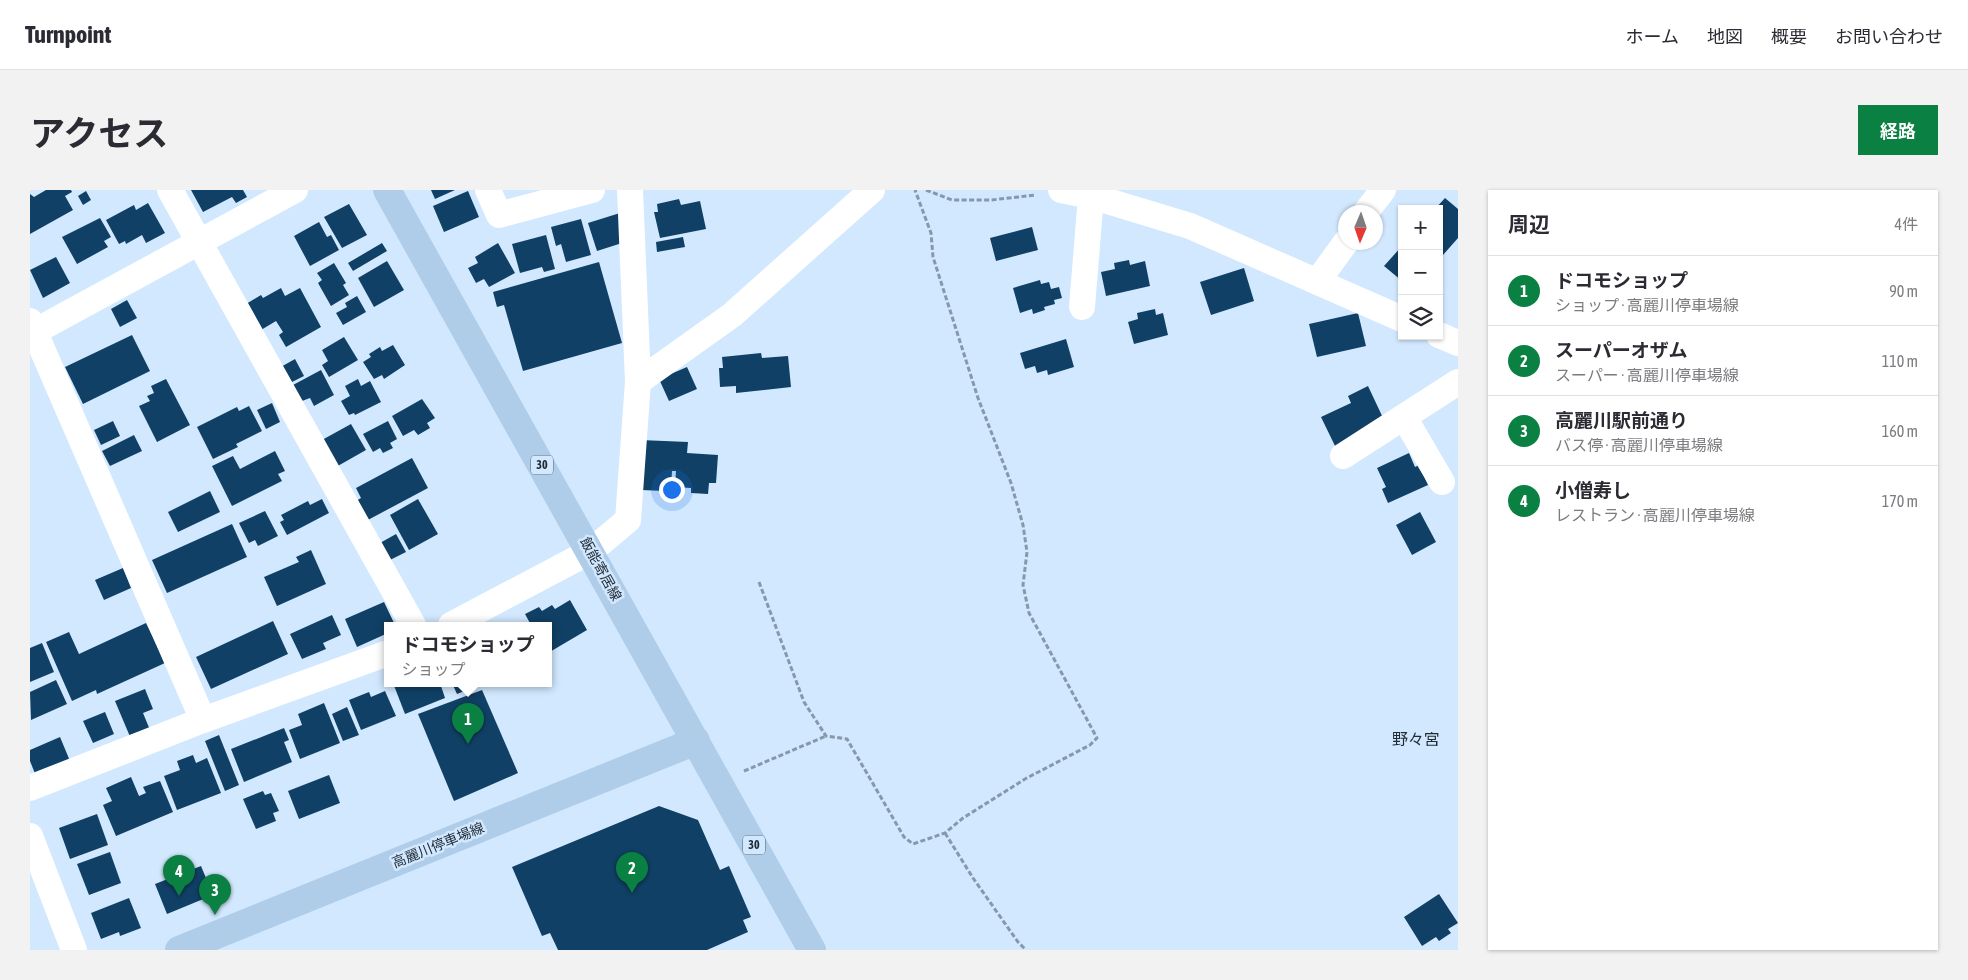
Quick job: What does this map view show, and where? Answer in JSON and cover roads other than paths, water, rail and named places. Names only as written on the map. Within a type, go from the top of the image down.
[{"type":"main road","name":"飯能寄居線","points":[[387,190],[591,551],[812,950]]},
{"type":"main road","name":"高麗川停車場線","points":[[180,950],[696,741]]},
{"type":"street","points":[[170,190],[411,622]]},
{"type":"street","points":[[203,720],[32,329],[200,242],[295,190]]},
{"type":"street","points":[[488,190],[499,215],[592,190]]},
{"type":"street","points":[[457,622],[591,551],[628,520],[638,382],[630,190]]},
{"type":"street","points":[[638,382],[732,315],[872,190]]},
{"type":"street","points":[[1061,190],[1091,196],[1190,226],[1398,316]]},
{"type":"street","points":[[1371,205],[1382,190]]},
{"type":"street","points":[[1082,307],[1091,196]]},
{"type":"street","points":[[1317,282],[1340,250]]},
{"type":"street","points":[[1443,337],[1458,343]]},
{"type":"street","points":[[1343,456],[1458,382]]},
{"type":"street","points":[[1404,417],[1442,482]]},
{"type":"street","points":[[30,788],[203,720],[384,654]]},
{"type":"street","points":[[30,836],[74,950]]},
{"type":"place","name":"ドコモショップ","points":[[468,744]]},
{"type":"place","name":"スーパーオザム","points":[[632,893]]},
{"type":"place","name":"小僧寿し","points":[[179,896]]},
{"type":"place","name":"高麗川駅前通り","points":[[215,915]]},
{"type":"district","name":"野々宮","points":[[1416,739]]}]
